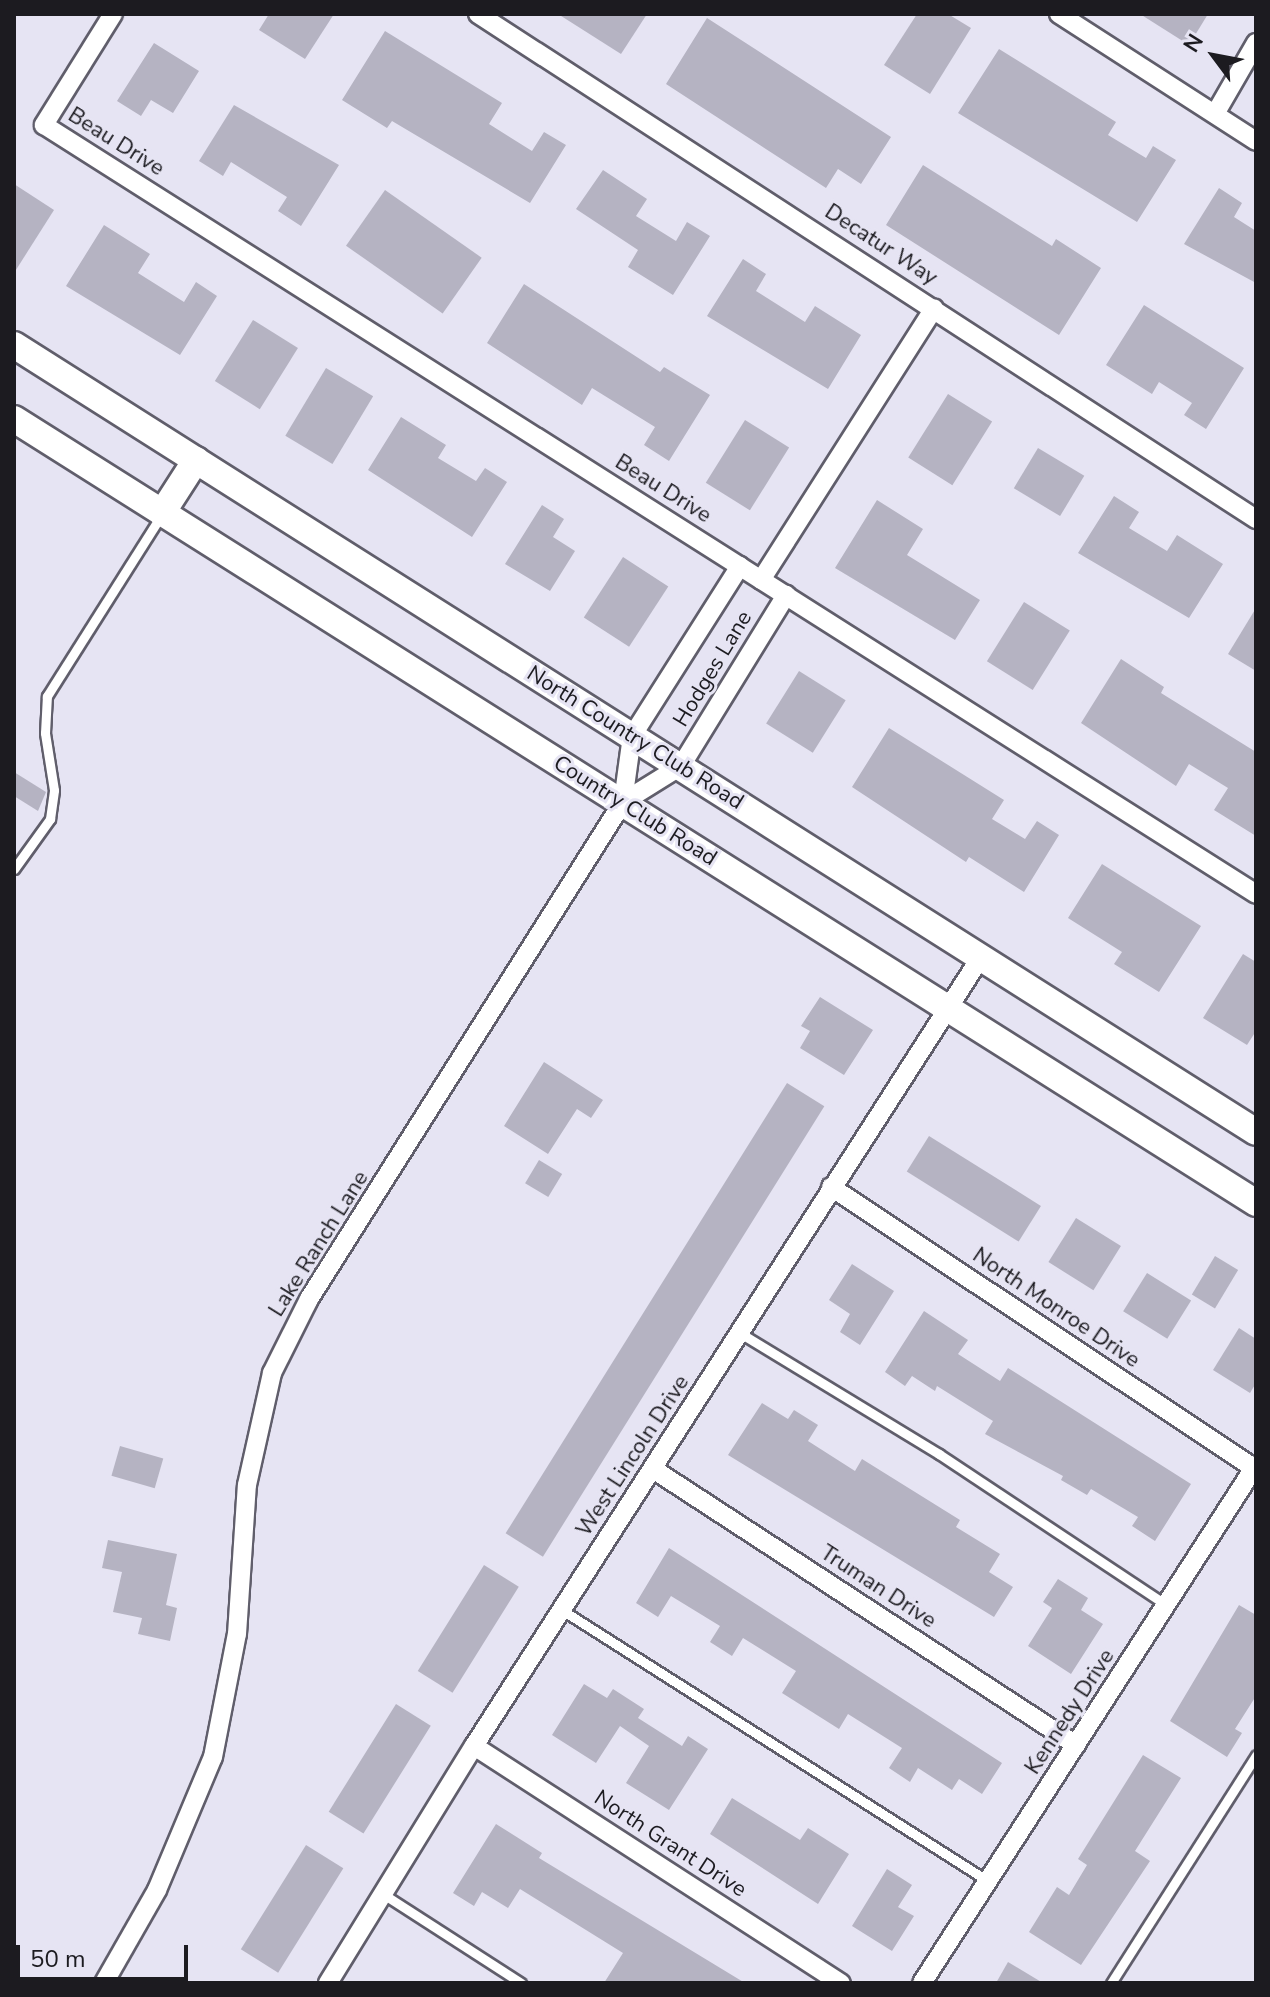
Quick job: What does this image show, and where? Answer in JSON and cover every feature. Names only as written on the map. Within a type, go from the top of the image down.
[{"type":"main road","name":"North Country Club Road","points":[[14,345],[1256,1132]]},
{"type":"main road","name":"Country Club Road","points":[[14,419],[1256,1203]]},
{"type":"main road","points":[[162,513],[196,460]]},
{"type":"street","name":"Beau Drive","points":[[113,14],[44,125],[1256,894]]},
{"type":"street","name":"Decatur Way","points":[[478,14],[1256,519]]},
{"type":"street","points":[[1059,14],[1256,141]]},
{"type":"street","points":[[1215,114],[1256,43]]},
{"type":"street","points":[[761,580],[934,308]]},
{"type":"street","name":"Hodges Lane","points":[[623,802],[632,736],[740,566]]},
{"type":"street","name":"Hodges Lane","points":[[623,802],[681,766],[786,595]]},
{"type":"street","name":"Lake Ranch Lane","points":[[104,1983],[157,1890],[213,1757],[237,1634],[247,1485],[272,1373],[309,1299],[623,802]]},
{"type":"street","name":"West Lincoln Drive","points":[[328,1983],[474,1746],[981,957]]},
{"type":"street","name":"North Monroe Drive","points":[[831,1187],[1255,1467]]},
{"type":"street","name":"Kennedy Drive","points":[[922,1983],[990,1883],[1255,1467]]},
{"type":"street","name":"Truman Drive","points":[[653,1469],[1076,1745]]},
{"type":"street","name":"North Grant Drive","points":[[474,1746],[841,1983]]},
{"type":"lane","points":[[14,869],[50,819],[54,790],[45,733],[47,696],[162,513]]},
{"type":"lane","points":[[740,1333],[939,1454],[1166,1605]]},
{"type":"lane","points":[[562,1610],[990,1883]]},
{"type":"lane","points":[[1111,1983],[1256,1755]]},
{"type":"lane","points":[[383,1894],[521,1983]]},
{"type":"building","points":[[269,14],[334,14],[305,59],[259,30]]},
{"type":"building","points":[[558,14],[647,14],[621,54]]},
{"type":"building","points":[[917,14],[948,14],[971,28],[930,94],[884,65]]},
{"type":"building","points":[[1140,14],[1208,14],[1189,45]]},
{"type":"building","points":[[707,18],[891,137],[861,184],[838,169],[826,188],[666,84]]},
{"type":"building","points":[[385,31],[502,103],[489,124],[532,151],[544,132],[566,145],[530,203],[392,121],[387,128],[342,100]]},
{"type":"building","points":[[154,43],[199,71],[173,113],[151,100],[141,116],[117,101]]},
{"type":"building","points":[[999,49],[1116,122],[1108,135],[1146,158],[1153,146],[1176,160],[1137,222],[958,113]]},
{"type":"building","points":[[234,105],[339,165],[301,226],[278,211],[287,197],[231,162],[223,176],[199,161]]},
{"type":"building","points":[[923,165],[1052,246],[1056,239],[1101,268],[1059,335],[886,225]]},
{"type":"building","points":[[603,170],[647,199],[636,216],[676,241],[687,222],[710,236],[673,295],[628,267],[638,250],[576,209]]},
{"type":"building","points":[[14,184],[54,210],[14,273]]},
{"type":"building","points":[[1219,188],[1242,203],[1234,217],[1256,231],[1256,283],[1184,244]]},
{"type":"building","points":[[385,190],[482,258],[443,313],[346,246]]},
{"type":"building","points":[[104,225],[150,254],[138,273],[184,302],[196,282],[217,296],[180,355],[66,286]]},
{"type":"building","points":[[743,259],[766,274],[756,291],[805,322],[815,306],[861,335],[828,389],[707,316]]},
{"type":"building","points":[[524,284],[660,372],[664,367],[710,395],[669,461],[644,445],[655,427],[592,388],[582,405],[487,343]]},
{"type":"building","points":[[1144,305],[1244,368],[1206,429],[1184,415],[1192,403],[1159,382],[1152,394],[1106,365]]},
{"type":"building","points":[[253,320],[298,348],[260,409],[215,381]]},
{"type":"building","points":[[326,368],[373,396],[332,464],[285,436]]},
{"type":"building","points":[[948,394],[992,422],[952,485],[908,458]]},
{"type":"building","points":[[401,417],[446,445],[438,458],[476,481],[485,468],[507,482],[472,537],[368,470]]},
{"type":"building","points":[[745,420],[789,448],[750,510],[706,483]]},
{"type":"building","points":[[1038,448],[1084,476],[1060,516],[1014,488]]},
{"type":"building","points":[[1114,496],[1139,512],[1129,528],[1167,551],[1177,535],[1223,564],[1189,618],[1078,553]]},
{"type":"building","points":[[877,500],[923,529],[907,555],[980,600],[955,640],[835,568]]},
{"type":"building","points":[[542,505],[564,519],[553,537],[575,551],[550,591],[505,564]]},
{"type":"building","points":[[623,557],[668,586],[629,647],[584,617]]},
{"type":"building","points":[[1024,602],[1070,631],[1033,690],[987,661]]},
{"type":"building","points":[[1256,608],[1256,671],[1228,654]]},
{"type":"building","points":[[1121,659],[1164,687],[1161,693],[1256,752],[1256,836],[1214,810],[1228,788],[1189,764],[1176,786],[1081,723]]},
{"type":"building","points":[[799,671],[846,700],[813,753],[766,724]]},
{"type":"building","points":[[889,728],[1004,800],[992,819],[1025,839],[1037,821],[1059,835],[1024,892],[969,857],[966,862],[852,787]]},
{"type":"building","points":[[14,772],[46,792],[38,811],[14,796]]},
{"type":"building","points":[[1102,864],[1201,926],[1159,992],[1114,964],[1122,952],[1068,918]]},
{"type":"building","points":[[1243,954],[1256,962],[1256,1031],[1247,1045],[1203,1018]]},
{"type":"building","points":[[820,997],[873,1030],[844,1075],[800,1048],[810,1031],[801,1026]]},
{"type":"building","points":[[544,1062],[603,1100],[591,1118],[577,1109],[548,1154],[504,1126]]},
{"type":"building","points":[[787,1083],[824,1106],[543,1557],[506,1533]]},
{"type":"building","points":[[929,1136],[1041,1206],[1019,1242],[907,1172]]},
{"type":"building","points":[[539,1160],[562,1174],[548,1197],[525,1183]]},
{"type":"building","points":[[1076,1218],[1121,1246],[1093,1290],[1048,1262]]},
{"type":"building","points":[[1215,1256],[1238,1270],[1215,1308],[1192,1295]]},
{"type":"building","points":[[852,1264],[894,1291],[860,1345],[840,1332],[850,1314],[829,1300]]},
{"type":"building","points":[[1147,1273],[1191,1301],[1167,1339],[1123,1311]]},
{"type":"building","points":[[924,1311],[968,1340],[958,1354],[1000,1381],[1008,1368],[1191,1484],[1155,1541],[1132,1526],[1138,1517],[1091,1489],[1087,1495],[1061,1480],[1063,1476],[985,1434],[993,1421],[937,1386],[935,1391],[912,1376],[905,1386],[885,1372]]},
{"type":"building","points":[[1239,1328],[1256,1339],[1256,1383],[1250,1393],[1213,1370]]},
{"type":"building","points":[[762,1403],[788,1419],[794,1410],[818,1425],[808,1441],[855,1471],[862,1459],[960,1520],[956,1527],[1000,1554],[989,1572],[1013,1587],[994,1617],[728,1455]]},
{"type":"building","points":[[120,1446],[163,1458],[155,1488],[111,1476]]},
{"type":"building","points":[[108,1540],[177,1554],[166,1605],[177,1608],[170,1641],[138,1634],[142,1618],[113,1612],[122,1572],[102,1568]]},
{"type":"building","points":[[669,1548],[1002,1763],[982,1794],[959,1779],[952,1790],[918,1768],[910,1782],[889,1768],[902,1748],[848,1714],[839,1729],[782,1693],[796,1671],[743,1638],[732,1656],[710,1642],[720,1626],[671,1596],[658,1617],[636,1603]]},
{"type":"building","points":[[484,1565],[519,1587],[453,1693],[418,1671]]},
{"type":"building","points":[[1058,1579],[1088,1598],[1081,1610],[1103,1624],[1071,1674],[1028,1646],[1052,1608],[1043,1602]]},
{"type":"building","points":[[1239,1605],[1256,1615],[1256,1696],[1235,1729],[1242,1733],[1227,1757],[1170,1721]]},
{"type":"building","points":[[584,1684],[607,1698],[613,1689],[644,1709],[638,1718],[682,1746],[688,1736],[708,1749],[669,1810],[626,1783],[649,1746],[620,1726],[596,1763],[552,1735]]},
{"type":"building","points":[[396,1704],[431,1726],[363,1833],[329,1812]]},
{"type":"building","points":[[1143,1755],[1181,1778],[1135,1851],[1150,1861],[1081,1965],[1029,1932],[1057,1887],[1069,1895],[1087,1865],[1078,1859]]},
{"type":"building","points":[[732,1798],[800,1840],[808,1828],[849,1854],[818,1904],[710,1834]]},
{"type":"building","points":[[496,1824],[542,1853],[539,1858],[745,1983],[604,1983],[623,1953],[520,1889],[508,1908],[482,1892],[474,1906],[453,1893]]},
{"type":"building","points":[[306,1845],[343,1868],[278,1973],[241,1949]]},
{"type":"building","points":[[887,1869],[912,1885],[898,1907],[914,1916],[892,1951],[852,1926]]},
{"type":"building","points":[[1008,1962],[1043,1983],[996,1983]]}]
